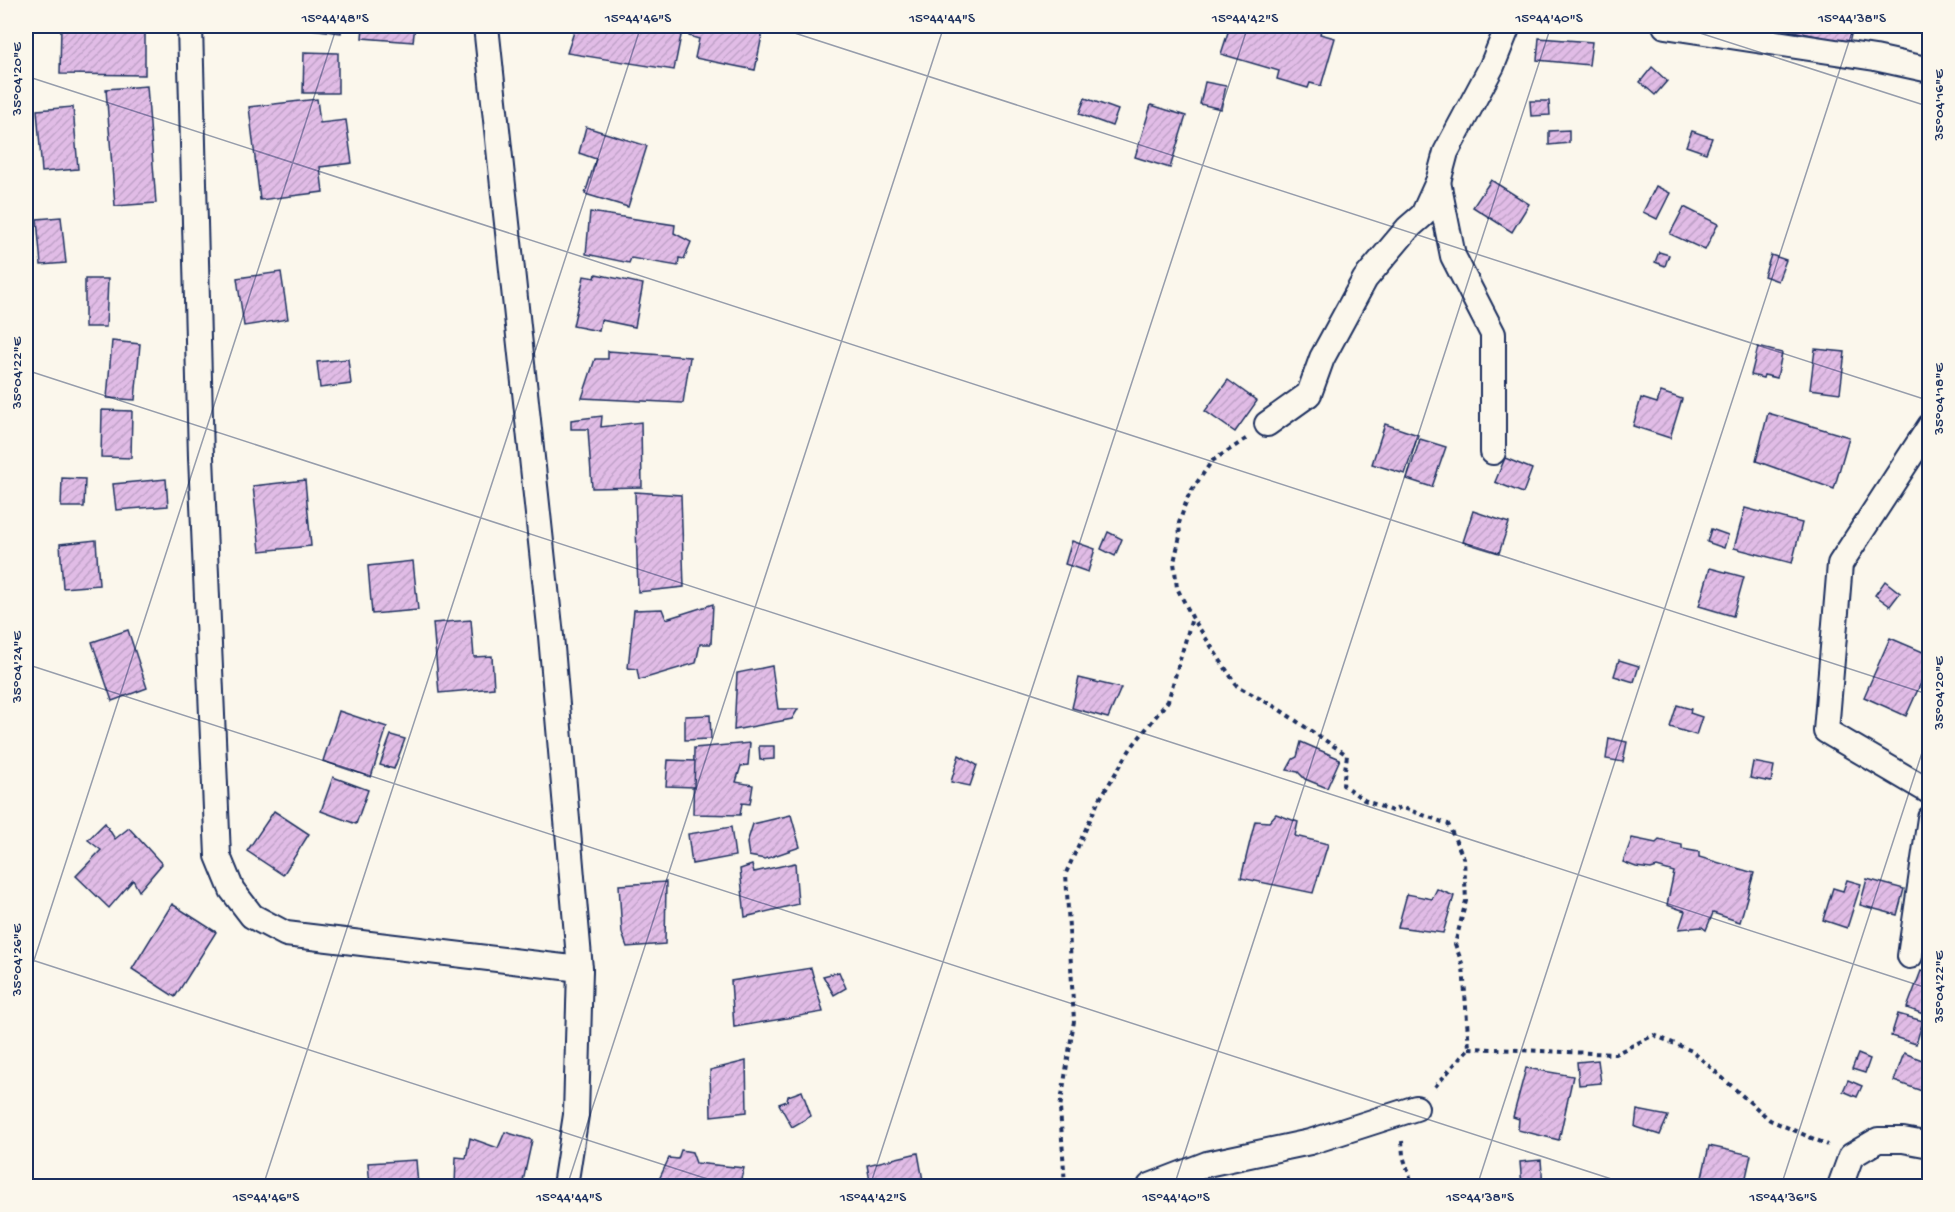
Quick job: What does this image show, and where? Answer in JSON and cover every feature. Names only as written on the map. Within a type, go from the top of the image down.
[{"type":"street","points":[[190,26],[201,458],[218,856],[232,890],[252,916],[286,934],[580,969]]},
{"type":"street","points":[[486,26],[551,636],[580,969],[576,1115],[565,1186]]},
{"type":"street","points":[[1267,424],[1309,394],[1322,358],[1365,279],[1408,228],[1423,215],[1438,182],[1446,152],[1492,66],[1508,26]]},
{"type":"street","points":[[1665,26],[1875,58],[1929,70]]},
{"type":"street","points":[[1438,182],[1453,256],[1493,334],[1493,452]]},
{"type":"street","points":[[1929,426],[1840,564],[1826,730],[1929,792]]},
{"type":"street","points":[[1910,956],[1929,818]]},
{"type":"street","points":[[1150,1186],[1207,1164],[1310,1142],[1416,1108]]},
{"type":"street","points":[[1840,1186],[1851,1156],[1878,1140],[1903,1140],[1929,1144]]},
{"type":"path","points":[[1267,424],[1212,461],[1189,494],[1179,522],[1180,536],[1174,562],[1178,588],[1192,617],[1237,686],[1277,708],[1347,755],[1343,785],[1364,800],[1392,811],[1401,807],[1448,824],[1464,859],[1466,901],[1455,945],[1463,966],[1468,1048],[1615,1054],[1654,1035],[1692,1051],[1770,1120],[1851,1156]]},
{"type":"path","points":[[1065,1186],[1060,1108],[1074,1021],[1066,873],[1098,802],[1131,748],[1168,701],[1192,617]]},
{"type":"building","points":[[61,26],[145,26],[145,75],[60,74]]},
{"type":"building","points":[[287,26],[342,26],[341,33]]},
{"type":"building","points":[[363,26],[415,26],[413,42],[362,38]]},
{"type":"building","points":[[576,26],[683,26],[674,70],[567,53]]},
{"type":"building","points":[[691,26],[764,26],[755,70],[695,58],[699,39],[689,36]]},
{"type":"building","points":[[1230,26],[1322,26],[1320,34],[1335,38],[1321,86],[1310,83],[1308,88],[1277,79],[1279,71],[1221,54]]},
{"type":"building","points":[[1770,26],[1853,26],[1849,43]]},
{"type":"building","points":[[1539,38],[1592,42],[1589,65],[1537,60]]},
{"type":"building","points":[[304,52],[338,53],[338,93],[303,93]]},
{"type":"building","points":[[1652,67],[1667,81],[1655,95],[1640,82]]},
{"type":"building","points":[[1205,82],[1226,86],[1221,109],[1200,104]]},
{"type":"building","points":[[147,86],[156,203],[115,206],[106,89]]},
{"type":"building","points":[[1085,98],[1118,110],[1112,126],[1079,114]]},
{"type":"building","points":[[317,99],[320,123],[346,120],[352,163],[320,167],[323,192],[260,200],[249,107]]},
{"type":"building","points":[[1530,101],[1549,101],[1550,115],[1531,116]]},
{"type":"building","points":[[1151,105],[1186,116],[1170,168],[1135,157]]},
{"type":"building","points":[[73,107],[78,169],[42,172],[37,110]]},
{"type":"building","points":[[586,127],[647,146],[628,207],[585,194],[596,159],[579,153]]},
{"type":"building","points":[[1569,130],[1569,143],[1549,145],[1549,131]]},
{"type":"building","points":[[1692,131],[1712,138],[1706,153],[1686,146]]},
{"type":"building","points":[[1491,180],[1529,204],[1512,232],[1473,207]]},
{"type":"building","points":[[1656,186],[1670,193],[1657,219],[1643,212]]},
{"type":"building","points":[[1684,207],[1718,224],[1705,250],[1670,234]]},
{"type":"building","points":[[590,212],[675,225],[674,233],[691,242],[684,259],[679,258],[678,266],[631,258],[629,263],[586,254]]},
{"type":"building","points":[[61,217],[66,263],[41,265],[37,219]]},
{"type":"building","points":[[1659,252],[1669,255],[1665,266],[1655,262]]},
{"type":"building","points":[[1771,255],[1786,260],[1778,281],[1764,276]]},
{"type":"building","points":[[281,272],[288,319],[244,326],[237,278]]},
{"type":"building","points":[[596,274],[643,284],[635,327],[601,320],[599,331],[573,326],[584,276],[595,278]]},
{"type":"building","points":[[85,279],[108,279],[106,327],[85,327]]},
{"type":"building","points":[[112,341],[140,344],[135,400],[107,398]]},
{"type":"building","points":[[1758,347],[1782,353],[1777,378],[1751,375]]},
{"type":"building","points":[[1815,349],[1845,352],[1840,393],[1810,389]]},
{"type":"building","points":[[608,351],[690,357],[683,403],[582,398],[595,359],[608,359]]},
{"type":"building","points":[[348,359],[351,384],[320,388],[317,362]]},
{"type":"building","points":[[1228,380],[1257,401],[1235,432],[1205,411]]},
{"type":"building","points":[[1661,392],[1682,399],[1670,438],[1633,426],[1641,398],[1657,403]]},
{"type":"building","points":[[102,410],[132,411],[131,458],[101,457]]},
{"type":"building","points":[[1768,413],[1849,437],[1834,489],[1756,461]]},
{"type":"building","points":[[602,416],[601,427],[641,422],[642,487],[592,488],[588,429],[571,429],[571,420]]},
{"type":"building","points":[[1385,424],[1418,435],[1405,474],[1372,464]]},
{"type":"building","points":[[1420,439],[1446,447],[1432,487],[1407,479]]},
{"type":"building","points":[[1505,458],[1532,469],[1523,493],[1495,482]]},
{"type":"building","points":[[62,478],[85,479],[84,507],[61,507]]},
{"type":"building","points":[[166,479],[168,506],[116,510],[113,484]]},
{"type":"building","points":[[305,480],[311,546],[260,551],[253,486]]},
{"type":"building","points":[[635,492],[681,495],[684,587],[638,592]]},
{"type":"building","points":[[1745,508],[1802,523],[1792,563],[1734,548]]},
{"type":"building","points":[[1473,511],[1509,523],[1499,553],[1463,542]]},
{"type":"building","points":[[1711,529],[1728,535],[1724,548],[1707,542]]},
{"type":"building","points":[[1108,532],[1122,539],[1115,556],[1101,549]]},
{"type":"building","points":[[96,540],[99,585],[63,588],[60,544]]},
{"type":"building","points":[[1072,541],[1095,549],[1088,572],[1065,564]]},
{"type":"building","points":[[413,561],[418,610],[372,614],[368,566]]},
{"type":"building","points":[[1710,568],[1744,577],[1733,616],[1699,606]]},
{"type":"building","points":[[1885,581],[1900,593],[1890,606],[1875,595]]},
{"type":"building","points":[[713,604],[711,644],[700,644],[696,663],[639,680],[637,669],[628,668],[634,610],[662,609],[666,619]]},
{"type":"building","points":[[471,620],[474,657],[492,656],[494,688],[439,693],[433,623]]},
{"type":"building","points":[[128,630],[147,688],[112,701],[92,642]]},
{"type":"building","points":[[1890,638],[1930,655],[1930,663],[1906,716],[1864,697]]},
{"type":"building","points":[[1619,660],[1639,666],[1634,682],[1614,676]]},
{"type":"building","points":[[772,666],[778,709],[798,709],[792,719],[734,730],[737,673]]},
{"type":"building","points":[[1079,678],[1121,688],[1108,718],[1072,708]]},
{"type":"building","points":[[1677,705],[1691,709],[1690,713],[1702,717],[1696,735],[1670,727]]},
{"type":"building","points":[[339,711],[387,727],[371,777],[323,761]]},
{"type":"building","points":[[710,715],[711,739],[685,740],[685,716]]},
{"type":"building","points":[[391,735],[405,739],[394,769],[380,765]]},
{"type":"building","points":[[1609,738],[1627,742],[1623,762],[1606,759]]},
{"type":"building","points":[[1301,742],[1340,759],[1327,788],[1305,779],[1298,772],[1287,770],[1293,759],[1297,757]]},
{"type":"building","points":[[750,743],[748,765],[741,766],[736,782],[753,785],[750,804],[742,803],[740,815],[693,814],[694,748]]},
{"type":"building","points":[[759,746],[774,746],[774,759],[760,760]]},
{"type":"building","points":[[959,755],[977,765],[970,786],[951,782]]},
{"type":"building","points":[[668,760],[695,761],[694,787],[666,786]]},
{"type":"building","points":[[1753,762],[1774,766],[1771,782],[1750,778]]},
{"type":"building","points":[[333,777],[368,790],[356,824],[321,811]]},
{"type":"building","points":[[274,811],[309,834],[283,875],[247,851]]},
{"type":"building","points":[[1276,814],[1298,822],[1295,836],[1328,844],[1313,893],[1241,878],[1255,821],[1269,822]]},
{"type":"building","points":[[791,815],[800,847],[765,859],[749,856],[747,843],[753,824]]},
{"type":"building","points":[[105,823],[115,839],[129,828],[162,864],[139,891],[133,880],[109,908],[76,876],[101,850],[88,840]]},
{"type":"building","points":[[731,827],[735,856],[692,864],[688,834]]},
{"type":"building","points":[[1632,838],[1682,845],[1682,849],[1699,852],[1699,857],[1754,873],[1740,922],[1713,913],[1706,930],[1702,927],[1679,929],[1685,911],[1667,905],[1674,872],[1657,867],[1651,869],[1636,867],[1623,862]]},
{"type":"building","points":[[795,863],[798,904],[745,917],[740,869],[752,865],[754,872]]},
{"type":"building","points":[[1867,879],[1904,889],[1897,915],[1860,905]]},
{"type":"building","points":[[1847,880],[1861,884],[1847,928],[1823,920],[1833,888],[1843,891]]},
{"type":"building","points":[[666,882],[665,944],[627,947],[622,933],[619,885]]},
{"type":"building","points":[[1437,889],[1454,896],[1443,933],[1398,927],[1407,894],[1432,899]]},
{"type":"building","points":[[172,904],[216,932],[175,997],[132,969]]},
{"type":"building","points":[[811,968],[823,1012],[734,1027],[731,981]]},
{"type":"building","points":[[1921,971],[1930,974],[1930,1021],[1924,1019],[1926,1015],[1907,1008]]},
{"type":"building","points":[[839,972],[846,988],[834,995],[823,976]]},
{"type":"building","points":[[1898,1014],[1923,1021],[1916,1044],[1891,1036]]},
{"type":"building","points":[[1904,1053],[1930,1063],[1930,1094],[1894,1081]]},
{"type":"building","points":[[1858,1054],[1870,1059],[1865,1073],[1852,1069]]},
{"type":"building","points":[[1598,1060],[1601,1083],[1579,1085],[1577,1062]]},
{"type":"building","points":[[746,1061],[747,1112],[711,1116],[710,1070]]},
{"type":"building","points":[[1526,1068],[1573,1076],[1559,1140],[1518,1130],[1519,1119],[1513,1117]]},
{"type":"building","points":[[1848,1080],[1862,1086],[1857,1097],[1843,1091]]},
{"type":"building","points":[[802,1091],[811,1116],[792,1127],[779,1104],[787,1101],[788,1096]]},
{"type":"building","points":[[1637,1110],[1668,1116],[1660,1135],[1635,1127]]},
{"type":"building","points":[[505,1132],[532,1140],[522,1186],[455,1186],[456,1157],[466,1158],[470,1138],[498,1148]]},
{"type":"building","points":[[1709,1146],[1751,1155],[1744,1186],[1700,1186]]},
{"type":"building","points":[[681,1150],[692,1152],[696,1163],[744,1168],[739,1186],[656,1186],[669,1158],[678,1159]]},
{"type":"building","points":[[918,1153],[924,1186],[871,1186],[867,1165]]},
{"type":"building","points":[[416,1160],[418,1186],[370,1186],[368,1163]]},
{"type":"building","points":[[1541,1160],[1543,1186],[1522,1186],[1520,1162]]}]
